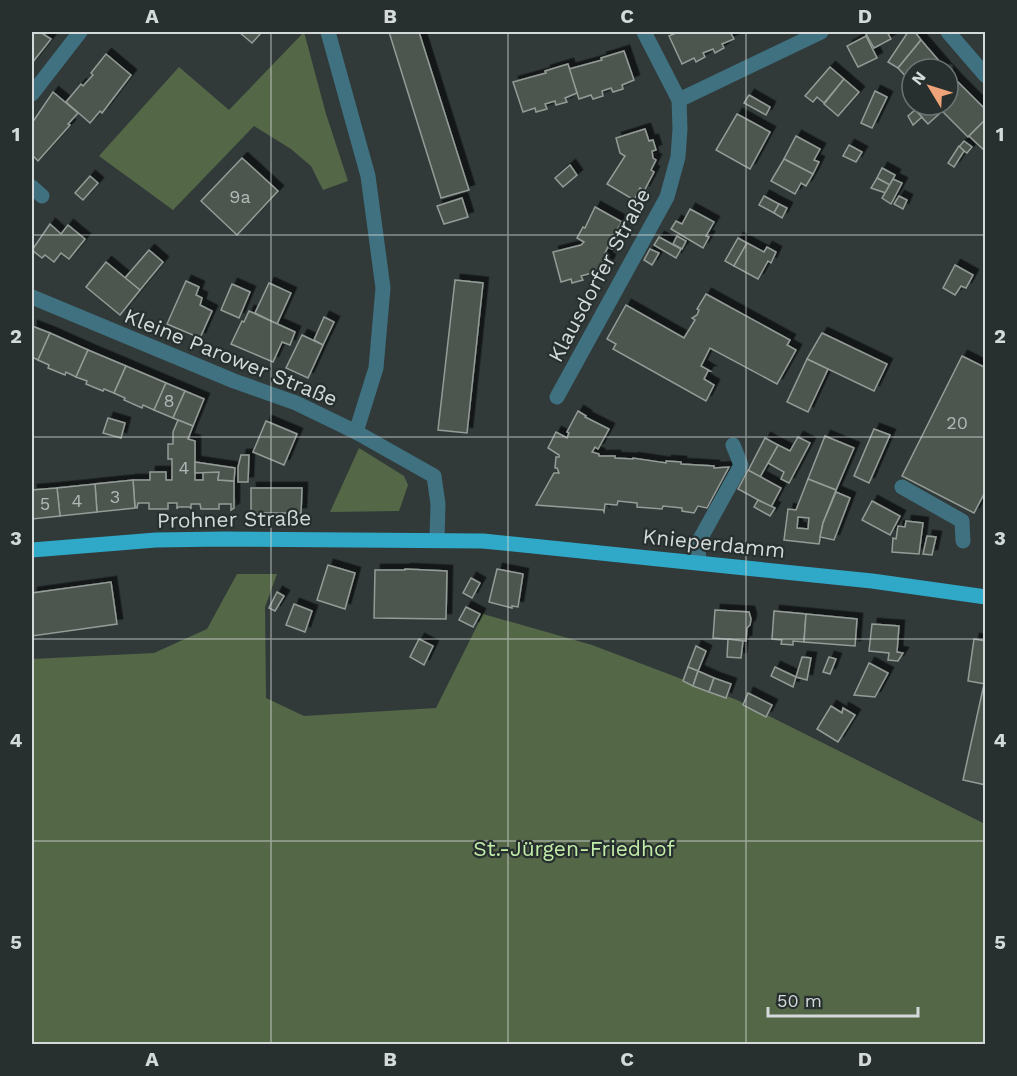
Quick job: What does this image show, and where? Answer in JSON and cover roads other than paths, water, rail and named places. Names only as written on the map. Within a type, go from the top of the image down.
[{"type":"main road","name":"Knieperdamm","points":[[437,539],[511,543],[698,562],[872,581],[986,597]]},
{"type":"main road","name":"Prohner Straße","points":[[32,550],[167,540],[437,539]]},
{"type":"street","points":[[32,94],[80,32]]},
{"type":"street","points":[[328,32],[368,176],[383,288],[376,368],[356,432]]},
{"type":"street","points":[[644,32],[679,100],[821,32]]},
{"type":"street","points":[[948,32],[986,76]]},
{"type":"street","name":"Klausdorfer Straße","points":[[557,397],[667,196],[678,157],[679,100]]},
{"type":"street","name":"Kleine Parower Straße","points":[[32,297],[234,381],[296,403],[411,462],[434,476],[438,504],[437,539]]},
{"type":"street","points":[[698,562],[699,541],[741,465],[734,444]]},
{"type":"street","points":[[902,487],[962,521],[963,541]]},
{"type":"park label","name":"St.-Jürgen-Friedhof","points":[[574,848]]}]
